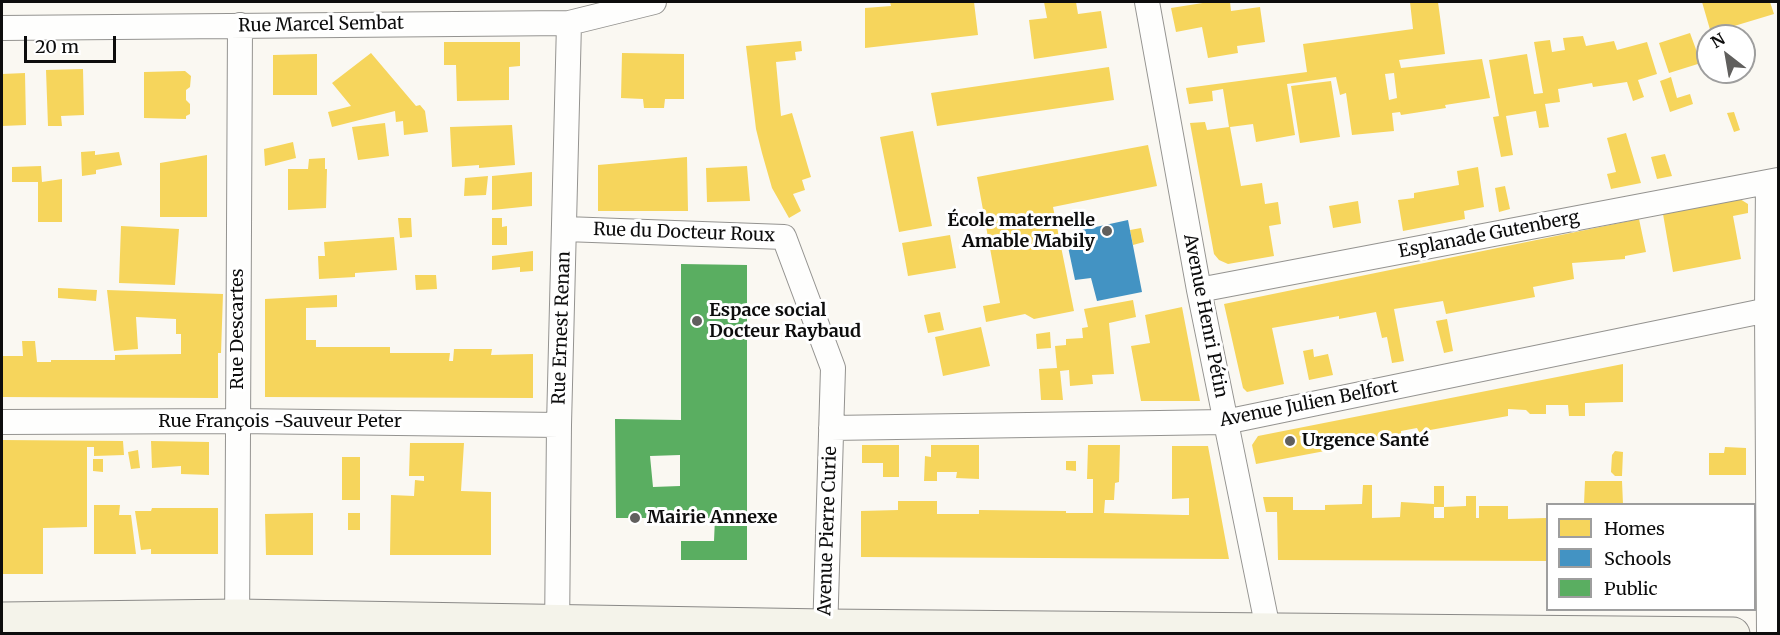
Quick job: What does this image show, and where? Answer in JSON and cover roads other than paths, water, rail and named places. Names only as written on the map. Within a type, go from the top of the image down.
[{"type":"street","name":"Rue Marcel Sembat","points":[[2,28],[569,23],[654,2]]},
{"type":"street","name":"Avenue Henri Pétin","points":[[1147,2],[1199,290],[1269,631]]},
{"type":"street","name":"Rue Ernest Renan","points":[[557,628],[559,425],[569,23]]},
{"type":"street","name":"Rue Descartes","points":[[237,625],[240,26]]},
{"type":"street","name":"Esplanade Gutenberg","points":[[1199,290],[1773,181]]},
{"type":"street","points":[[1769,633],[1773,181]]},
{"type":"street","name":"Rue du Docteur Roux","points":[[565,229],[784,237],[833,368],[831,428]]},
{"type":"street","name":"Avenue Julien Belfort","points":[[831,428],[1225,422],[1773,310]]},
{"type":"street","name":"Rue François -Sauveur Peter","points":[[2,422],[237,421],[559,425]]},
{"type":"street","name":"Avenue Pierre Curie","points":[[825,630],[831,428]]},
{"type":"street","points":[[2,619],[237,625],[557,628],[1732,633]]},
{"type":"place","name":"École maternelle Amable Mabily","points":[[1107,231]]},
{"type":"place","name":"Espace social Docteur Raybaud","points":[[697,321]]},
{"type":"place","name":"Urgence Santé","points":[[1290,441]]},
{"type":"place","name":"Mairie Annexe","points":[[635,518]]}]
